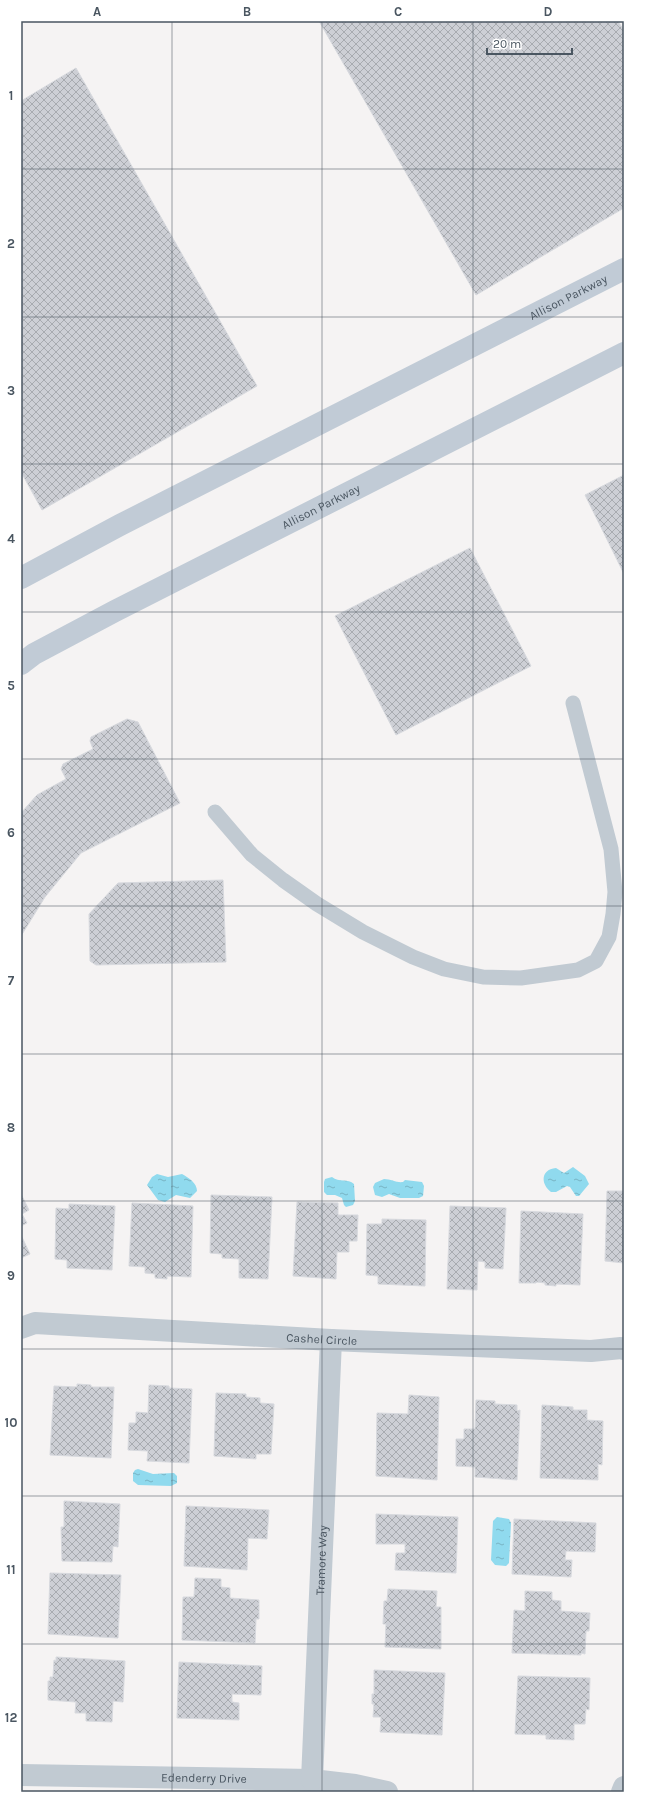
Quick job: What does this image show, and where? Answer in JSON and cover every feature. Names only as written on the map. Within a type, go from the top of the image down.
[{"type":"street","name":"Allison Parkway","points":[[21,578],[120,525],[624,269]]},
{"type":"street","name":"Allison Parkway","points":[[21,664],[34,654],[115,611],[624,353]]},
{"type":"street","name":"Cashel Circle","points":[[21,1328],[35,1323],[331,1340],[591,1351],[624,1349]]},
{"type":"street","name":"Tramore Way","points":[[312,1780],[331,1340]]},
{"type":"street","name":"Edenderry Drive","points":[[21,1775],[312,1780],[355,1785],[387,1792]]},
{"type":"street","points":[[622,1792],[624,1787]]},
{"type":"lane","points":[[215,812],[252,855],[284,880],[318,904],[363,932],[413,957],[444,969],[483,977],[521,978],[578,970],[596,961],[609,937],[615,892],[611,848],[573,703]]},
{"type":"water","points":[[573,1167],[585,1176],[589,1184],[579,1196],[576,1196],[570,1187],[567,1186],[556,1192],[551,1192],[547,1189],[544,1177],[547,1171],[556,1168],[564,1173]]},
{"type":"water","points":[[157,1174],[168,1177],[182,1174],[194,1183],[197,1191],[190,1198],[176,1195],[165,1202],[158,1200],[147,1185],[152,1177]]},
{"type":"water","points":[[332,1177],[338,1180],[349,1181],[354,1184],[355,1201],[353,1205],[346,1207],[342,1198],[335,1195],[327,1195],[324,1192],[325,1179]]},
{"type":"water","points":[[384,1179],[401,1182],[405,1180],[422,1182],[424,1186],[423,1196],[419,1198],[400,1198],[389,1194],[382,1197],[375,1195],[373,1187],[375,1183]]},
{"type":"water","points":[[138,1469],[153,1474],[174,1473],[177,1476],[177,1483],[171,1486],[138,1485],[133,1481],[133,1473]]},
{"type":"water","points":[[497,1517],[509,1519],[511,1523],[509,1563],[506,1566],[495,1565],[491,1560],[493,1521]]},
{"type":"building","points":[[319,21],[618,21],[624,31],[624,208],[476,295]]},
{"type":"building","points":[[76,68],[257,386],[42,510],[21,472],[21,101]]},
{"type":"building","points":[[624,475],[624,574],[585,495]]},
{"type":"building","points":[[470,548],[531,666],[396,735],[335,616]]},
{"type":"building","points":[[127,719],[138,722],[180,803],[81,853],[45,897],[21,936],[21,813],[37,795],[66,779],[61,769],[63,764],[93,749],[90,741],[91,737]]},
{"type":"building","points":[[223,880],[226,962],[96,965],[90,961],[89,914],[118,883]]},
{"type":"building","points":[[607,1191],[624,1191],[624,1263],[605,1261]]},
{"type":"building","points":[[21,1194],[29,1210],[22,1214],[27,1223],[21,1226]]},
{"type":"building","points":[[211,1195],[272,1197],[268,1279],[239,1278],[239,1259],[222,1258],[222,1254],[210,1253]]},
{"type":"building","points":[[297,1202],[338,1203],[338,1215],[358,1215],[357,1241],[349,1241],[349,1252],[337,1252],[336,1279],[293,1276]]},
{"type":"building","points":[[132,1203],[193,1206],[191,1277],[167,1276],[167,1279],[155,1278],[155,1274],[145,1273],[145,1267],[129,1266]]},
{"type":"building","points":[[69,1204],[115,1206],[112,1270],[67,1268],[67,1260],[55,1259],[56,1208],[69,1209]]},
{"type":"building","points":[[450,1206],[506,1208],[503,1269],[485,1268],[485,1262],[478,1261],[477,1290],[447,1289]]},
{"type":"building","points":[[521,1211],[583,1214],[580,1285],[556,1284],[556,1286],[545,1285],[545,1283],[537,1282],[519,1283]]},
{"type":"building","points":[[382,1219],[426,1220],[425,1286],[378,1284],[378,1276],[366,1275],[367,1224],[382,1224]]},
{"type":"building","points":[[21,1235],[30,1254],[21,1258]]},
{"type":"building","points":[[77,1384],[91,1385],[91,1387],[114,1387],[111,1458],[50,1455],[54,1386],[77,1387]]},
{"type":"building","points":[[149,1385],[192,1389],[189,1463],[147,1461],[148,1451],[128,1450],[129,1423],[136,1423],[136,1412],[148,1413]]},
{"type":"building","points":[[216,1393],[246,1394],[246,1397],[260,1398],[260,1403],[274,1404],[271,1454],[256,1454],[256,1459],[214,1456]]},
{"type":"building","points":[[409,1395],[439,1397],[437,1480],[376,1476],[377,1413],[408,1414]]},
{"type":"building","points":[[476,1400],[495,1401],[495,1404],[517,1405],[517,1411],[520,1410],[517,1480],[475,1477],[475,1467],[456,1466],[456,1439],[464,1439],[464,1429],[475,1429]]},
{"type":"building","points":[[542,1405],[573,1407],[573,1410],[587,1410],[587,1420],[603,1421],[602,1465],[598,1464],[598,1480],[540,1478]]},
{"type":"building","points":[[64,1501],[120,1504],[118,1547],[113,1546],[112,1562],[62,1561],[61,1527],[64,1527]]},
{"type":"building","points":[[186,1506],[269,1510],[267,1539],[248,1538],[247,1570],[184,1566]]},
{"type":"building","points":[[376,1514],[458,1517],[456,1573],[395,1570],[396,1553],[405,1553],[405,1544],[376,1544]]},
{"type":"building","points":[[514,1519],[596,1523],[595,1552],[566,1551],[565,1560],[572,1560],[571,1577],[512,1574]]},
{"type":"building","points":[[50,1573],[121,1575],[118,1638],[48,1634]]},
{"type":"building","points":[[195,1578],[221,1579],[221,1587],[230,1588],[230,1598],[259,1600],[259,1619],[256,1619],[255,1643],[182,1640],[183,1597],[194,1597]]},
{"type":"building","points":[[388,1589],[437,1591],[436,1607],[441,1607],[441,1649],[385,1647],[386,1624],[383,1624],[384,1601],[387,1601]]},
{"type":"building","points":[[525,1591],[552,1592],[552,1600],[561,1601],[561,1611],[590,1613],[589,1631],[586,1631],[585,1654],[512,1653],[514,1610],[525,1611]]},
{"type":"building","points":[[56,1657],[125,1661],[123,1702],[113,1701],[112,1722],[86,1721],[86,1713],[75,1713],[76,1702],[48,1700],[48,1681],[50,1681],[50,1677],[53,1677],[54,1660],[56,1661]]},
{"type":"building","points":[[179,1662],[262,1666],[261,1695],[232,1694],[232,1702],[239,1703],[239,1720],[177,1718]]},
{"type":"building","points":[[374,1670],[445,1673],[442,1735],[380,1732],[381,1717],[373,1717],[374,1704],[372,1704],[372,1694],[374,1694]]},
{"type":"building","points":[[518,1676],[590,1678],[589,1710],[586,1709],[585,1724],[574,1724],[574,1740],[546,1739],[546,1735],[515,1734]]}]
